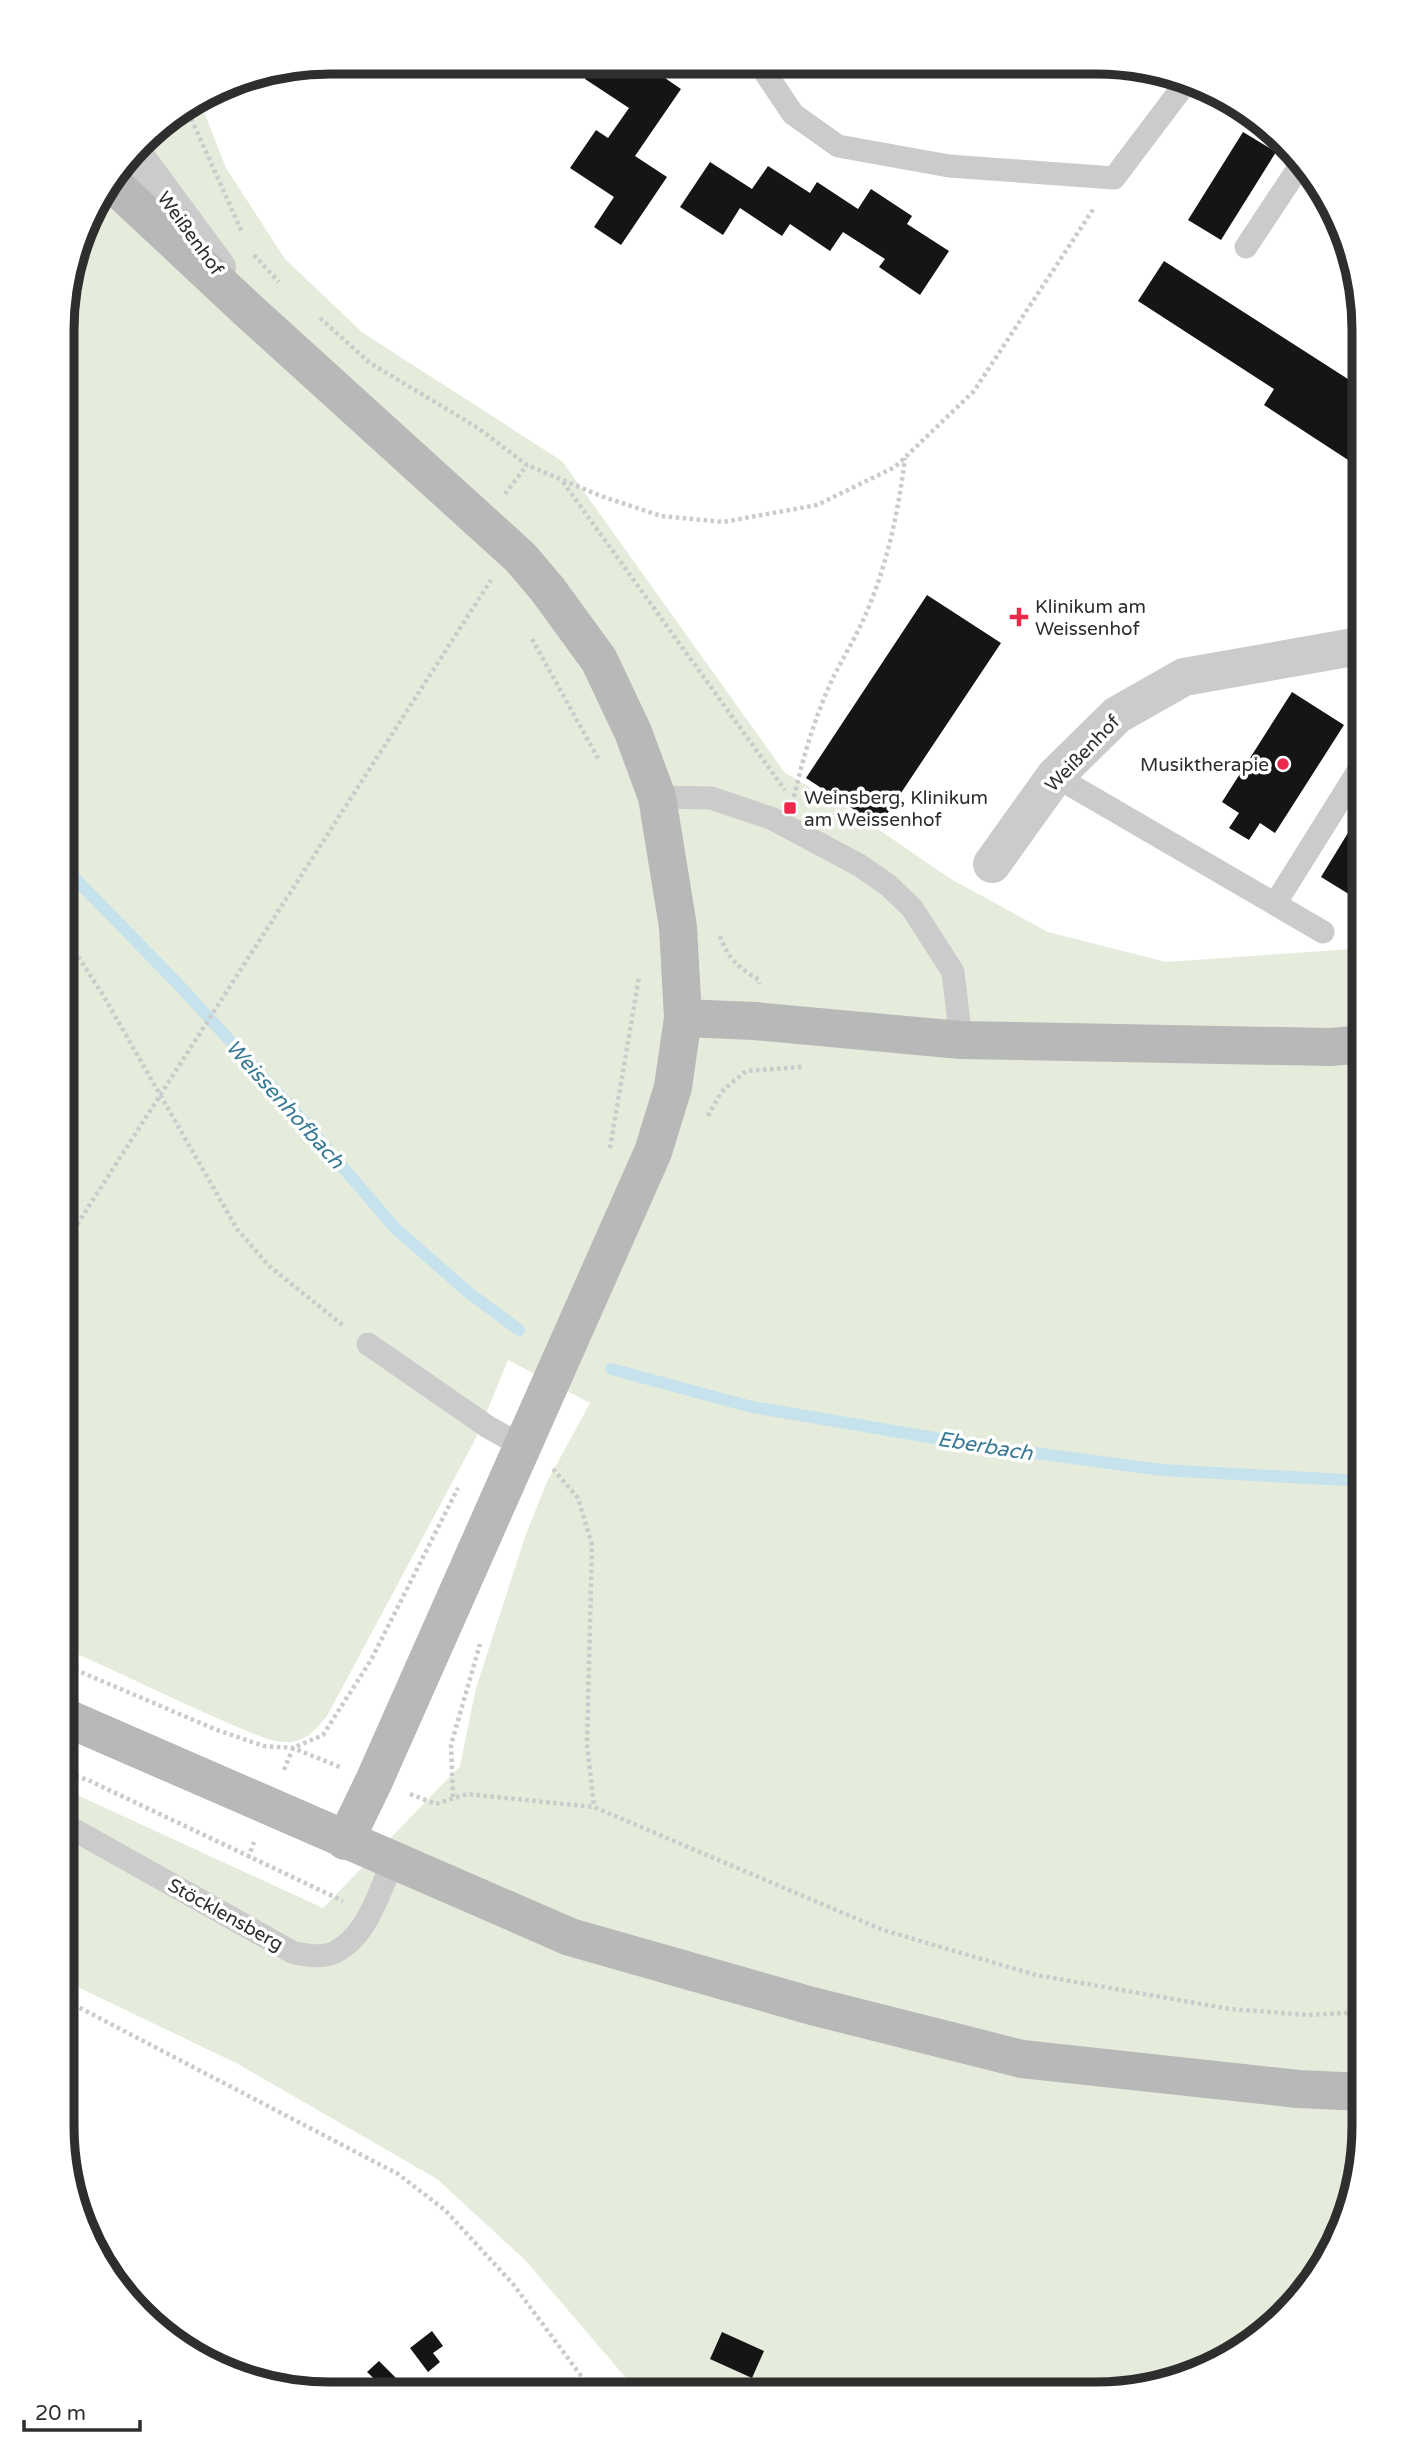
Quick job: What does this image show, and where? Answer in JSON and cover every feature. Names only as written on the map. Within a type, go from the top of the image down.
[{"type":"street","name":"Weißenhof","points":[[138,160],[250,312]]},
{"type":"street","points":[[117,187],[521,558],[548,590],[599,660],[633,732],[656,797],[678,928],[683,1018],[673,1087],[653,1152],[534,1455],[345,1841]]},
{"type":"street","name":"Weißenhof","points":[[992,864],[1055,776],[1117,715],[1184,677],[1352,647]]},
{"type":"street","points":[[683,1018],[754,1021],[961,1040],[1330,1047],[1352,1045]]},
{"type":"street","points":[[74,1722],[570,1937],[812,2006],[1022,2059],[1352,2091]]},
{"type":"lane","points":[[766,74],[793,114],[838,146],[949,166],[1114,178],[1181,88]]},
{"type":"lane","points":[[1246,247],[1297,170]]},
{"type":"lane","points":[[1055,776],[1323,932]]},
{"type":"lane","points":[[1275,904],[1352,781]]},
{"type":"lane","points":[[656,797],[711,798],[773,819],[859,865],[888,885],[912,908],[953,972],[961,1040]]},
{"type":"lane","points":[[368,1344],[488,1427],[534,1455]]},
{"type":"lane","name":"Stöcklensberg","points":[[74,1830],[294,1953],[312,1956],[331,1954],[350,1942],[369,1913],[393,1861]]},
{"type":"path","points":[[190,115],[245,239]]},
{"type":"path","points":[[313,312],[370,363],[478,428],[527,465],[562,481],[661,516],[723,522],[817,505],[895,467],[974,391],[1114,178]]},
{"type":"path","points":[[250,251],[284,287]]},
{"type":"path","points":[[562,481],[793,801],[802,758],[832,681],[865,617],[890,545],[905,458]]},
{"type":"path","points":[[501,501],[527,465]]},
{"type":"path","points":[[74,1229],[491,579]]},
{"type":"path","points":[[529,634],[600,763]]},
{"type":"path","points":[[719,934],[727,954],[759,980],[746,1071]]},
{"type":"path","points":[[74,950],[103,995],[237,1229],[268,1265],[368,1344]]},
{"type":"path","points":[[604,1160],[610,1148],[640,971]]},
{"type":"path","points":[[704,1122],[721,1092],[746,1071],[807,1067]]},
{"type":"path","points":[[74,1669],[217,1730],[264,1746],[293,1748],[323,1735],[371,1660],[488,1427]]},
{"type":"path","points":[[534,1455],[556,1472],[578,1498],[592,1545],[587,1744],[594,1807]]},
{"type":"path","points":[[482,1640],[451,1745],[453,1797],[467,1794],[594,1807],[883,1930],[1036,1975],[1230,2009],[1309,2014],[1352,2012]]},
{"type":"path","points":[[74,1776],[369,1913]]},
{"type":"path","points":[[74,2005],[408,2181],[445,2210],[513,2284],[586,2382]]},
{"type":"green space","points":[[202,107],[226,168],[285,259],[363,333],[562,461],[785,773],[850,810],[951,879],[1048,932],[1166,962],[1352,949],[1352,2142],[1348,2176],[1333,2224],[1300,2281],[1278,2307],[1252,2329],[1195,2362],[1147,2377],[1097,2382],[629,2382],[525,2260],[437,2179],[238,2064],[74,1985],[74,1794],[323,1908],[460,1766],[476,1688],[526,1534],[547,1482],[590,1403],[508,1360],[476,1438],[327,1716],[311,1733],[289,1742],[258,1736],[74,1653],[74,313],[82,263],[93,231],[108,201],[148,148]]},
{"type":"building","points":[[588,74],[659,74],[681,89],[635,156],[667,177],[621,245],[594,227],[614,197],[570,168],[596,130],[608,138],[629,108],[585,79]]},
{"type":"building","points":[[1243,132],[1276,152],[1221,240],[1188,220]]},
{"type":"building","points":[[710,162],[752,189],[768,166],[810,193],[817,182],[858,209],[871,189],[912,216],[907,224],[949,251],[920,295],[879,267],[885,259],[843,232],[830,251],[790,224],[782,236],[740,208],[723,235],[680,207]]},
{"type":"building","points":[[1164,261],[1352,382],[1352,463],[1264,405],[1274,389],[1138,301]]},
{"type":"building","points":[[927,595],[1001,643],[879,826],[806,778]]},
{"type":"building","name":"Musiktherapie","points":[[1292,692],[1344,725],[1275,833],[1260,823],[1249,840],[1229,828],[1239,813],[1222,802]]},
{"type":"building","points":[[1352,826],[1352,896],[1321,877]]},
{"type":"building","points":[[432,2331],[443,2346],[433,2353],[440,2362],[428,2372],[410,2348]]},
{"type":"building","points":[[722,2332],[764,2351],[752,2378],[710,2359]]},
{"type":"building","points":[[379,2361],[396,2378],[392,2382],[378,2382],[367,2372]]},
{"type":"waterway","name":"Weissenhofbach","points":[[74,877],[178,984],[298,1115],[395,1228],[468,1292],[519,1330]]},
{"type":"waterway","name":"Eberbach","points":[[611,1369],[752,1407],[982,1446],[1162,1470],[1352,1480]]},
{"type":"place","name":"Klinikum am Weissenhof","points":[[1019,617]]},
{"type":"place","name":"Musiktherapie","points":[[1283,764]]},
{"type":"place","name":"Weinsberg, Klinikum am Weissenhof","points":[[790,808]]}]
